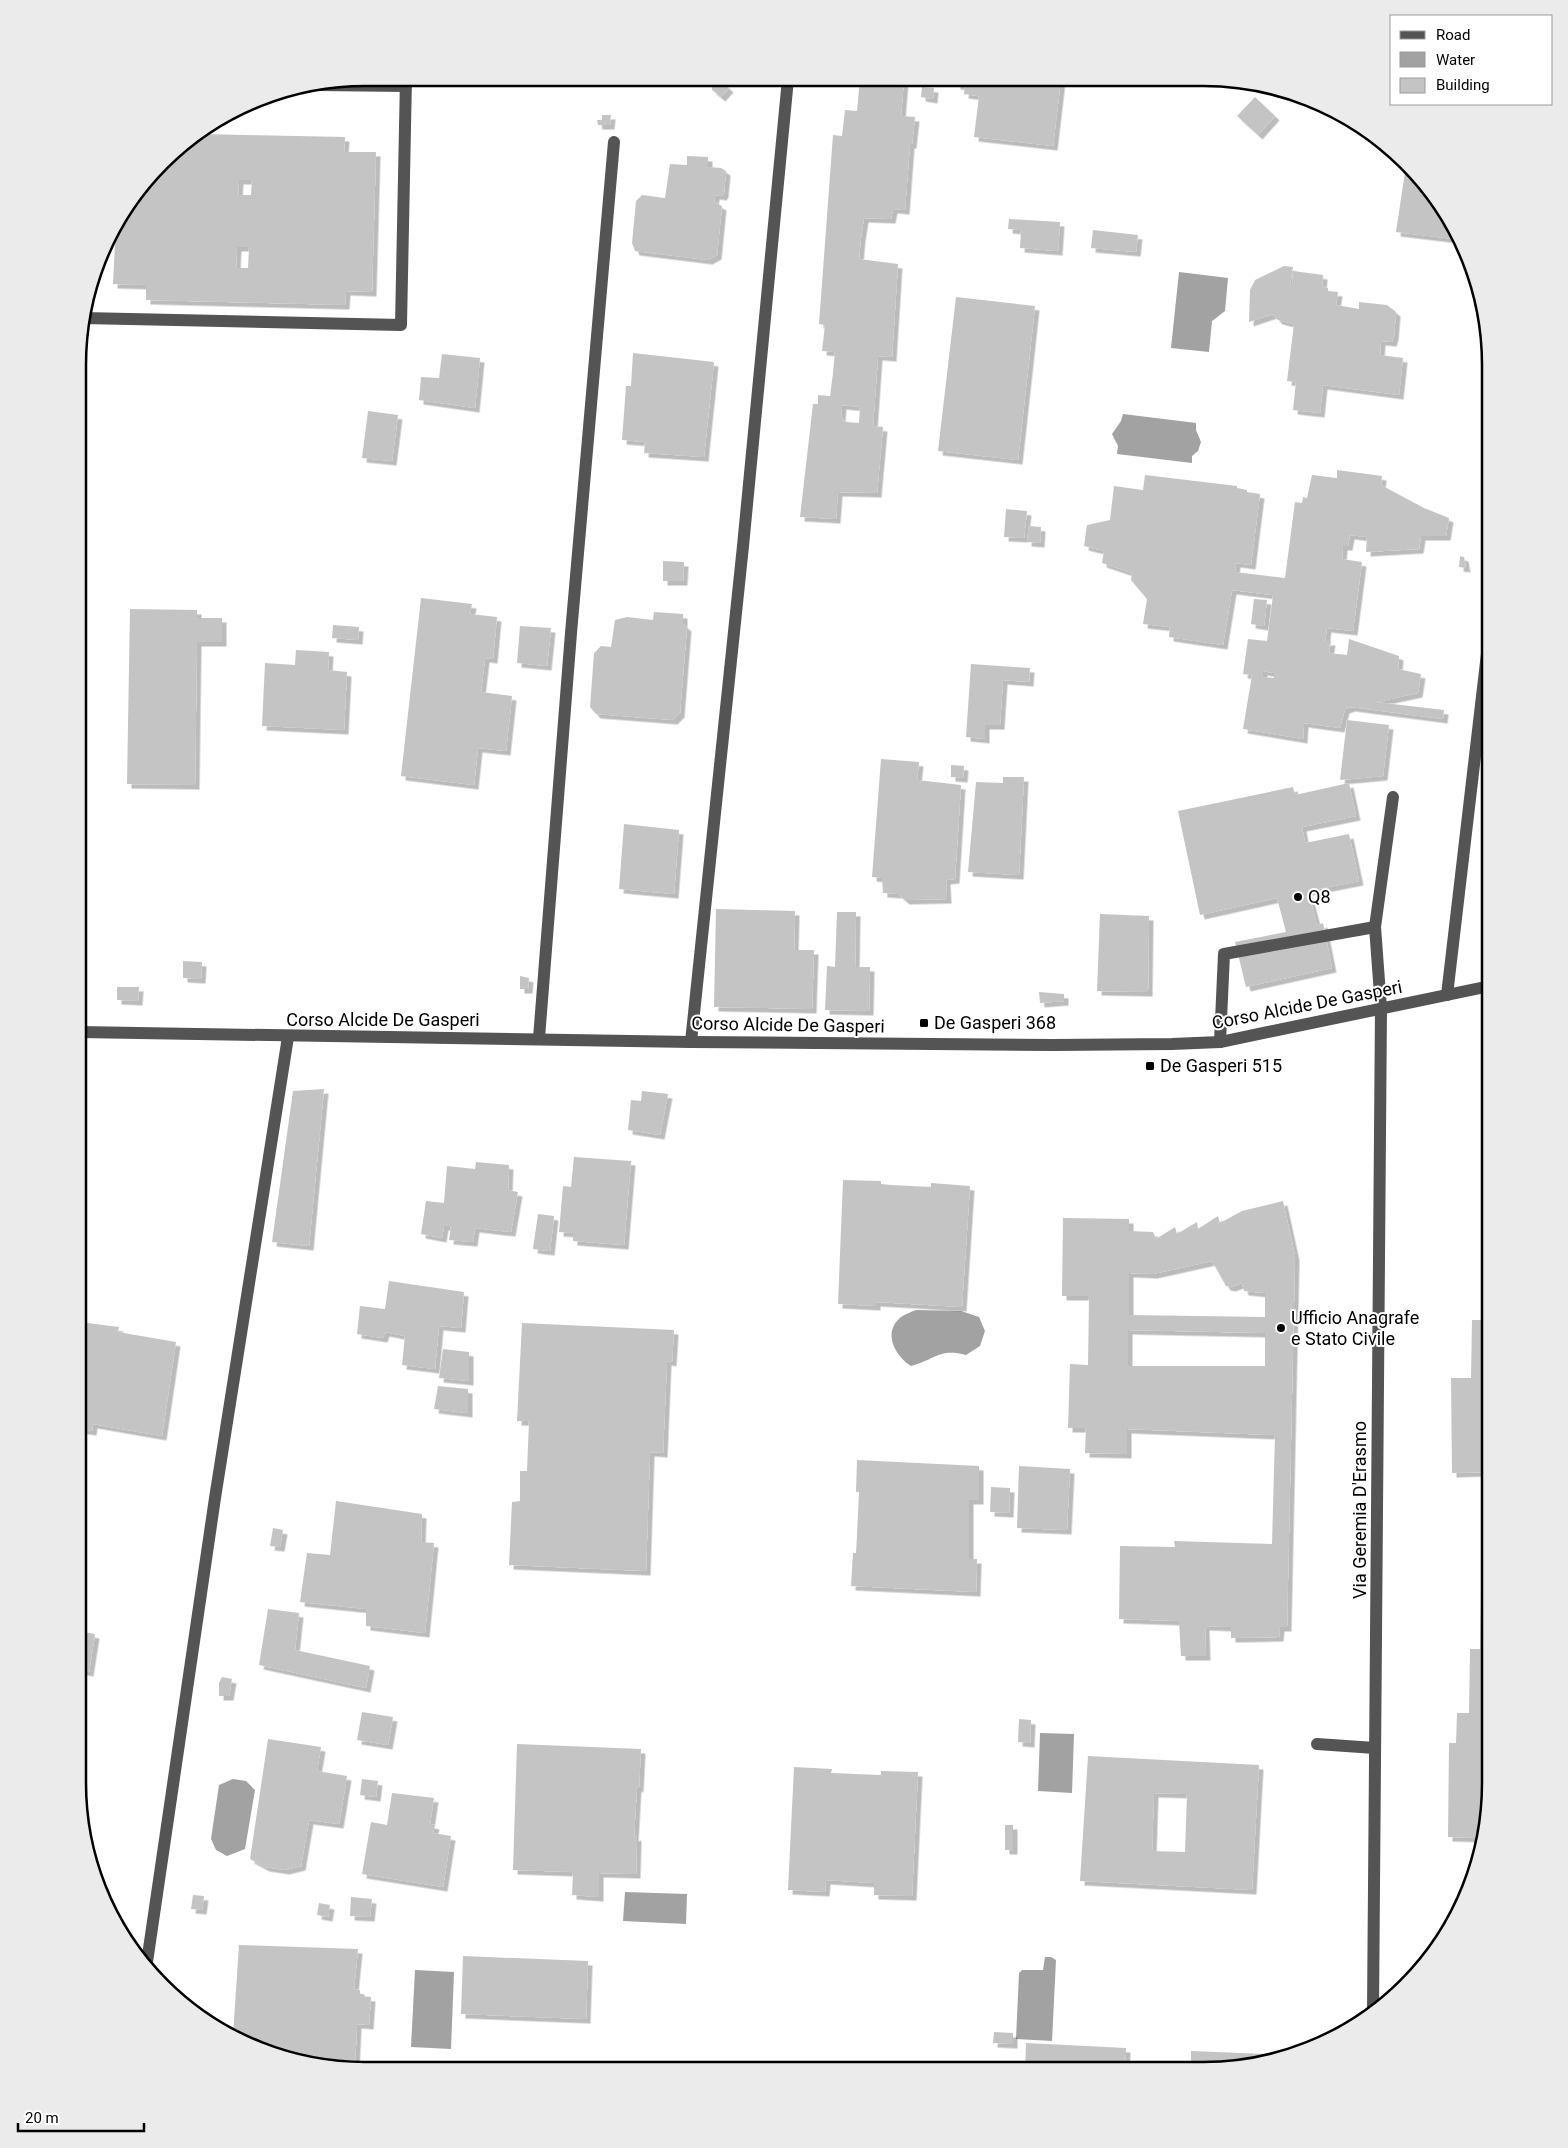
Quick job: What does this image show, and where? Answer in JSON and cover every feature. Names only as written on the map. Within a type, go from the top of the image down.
[{"type":"street","points":[[91,318],[401,325],[406,86]]},
{"type":"street","points":[[691,1042],[741,566],[787,86]]},
{"type":"street","points":[[539,1038],[572,623],[614,142]]},
{"type":"street","points":[[1447,995],[1482,696]]},
{"type":"street","name":"Via Geremia D'Erasmo","points":[[1373,2004],[1381,1008],[1375,927],[1393,797]]},
{"type":"street","points":[[1220,1042],[1224,954],[1375,927]]},
{"type":"street","name":"Corso Alcide De Gasperi","points":[[86,1032],[288,1037],[539,1038],[691,1042],[1053,1045],[1220,1042],[1482,988]]},
{"type":"street","points":[[148,1957],[213,1508],[288,1037]]},
{"type":"street","points":[[1317,1744],[1375,1748]]},
{"type":"water","points":[[1179,272],[1228,278],[1225,311],[1212,321],[1209,352],[1171,348]]},
{"type":"water","points":[[1123,414],[1196,423],[1196,430],[1201,442],[1198,451],[1192,456],[1192,463],[1117,454],[1118,446],[1112,434],[1121,421]]},
{"type":"water","points":[[916,1310],[961,1311],[979,1317],[985,1331],[980,1346],[966,1355],[957,1353],[943,1354],[911,1366],[905,1362],[896,1350],[893,1343],[892,1330],[895,1323],[903,1316]]},
{"type":"water","points":[[1040,1733],[1074,1734],[1072,1793],[1038,1791]]},
{"type":"water","points":[[233,1779],[246,1781],[255,1790],[245,1849],[227,1856],[216,1850],[211,1839],[219,1785]]},
{"type":"water","points":[[625,1892],[687,1894],[686,1924],[623,1921]]},
{"type":"water","points":[[1045,1957],[1051,1957],[1056,1960],[1052,2041],[1016,2039],[1019,1973],[1022,1970],[1043,1970]]},
{"type":"water","points":[[415,1970],[454,1972],[451,2049],[411,2047]]},
{"type":"building","points":[[712,86],[727,86],[729,88],[721,97],[712,90]]},
{"type":"building","points":[[859,86],[903,86],[901,116],[915,117],[912,144],[910,144],[905,210],[893,209],[891,219],[864,218],[861,237],[859,259],[898,264],[892,357],[878,356],[873,426],[883,427],[877,493],[838,492],[836,519],[800,517],[813,404],[818,404],[818,395],[830,396],[833,373],[835,352],[822,351],[825,325],[819,324],[833,135],[842,136],[845,110],[857,111]],"holes":[[[842,405],[860,407],[859,423],[846,422],[841,417]]]},
{"type":"building","points":[[965,86],[1060,86],[1053,146],[974,137],[979,96],[964,94]]},
{"type":"building","points":[[922,87],[934,88],[933,99],[921,97]]},
{"type":"building","points":[[1255,97],[1275,116],[1258,135],[1237,116]]},
{"type":"building","points":[[602,115],[611,115],[610,125],[598,125],[597,120],[602,120]]},
{"type":"building","points":[[208,134],[345,137],[344,152],[376,152],[372,292],[346,291],[345,305],[146,300],[146,285],[113,284],[115,242],[133,210],[168,168]],"holes":[[[239,180],[252,180],[251,195],[238,195]],[[237,247],[249,247],[248,268],[236,268]]]},
{"type":"building","points":[[687,156],[708,157],[708,167],[721,168],[726,171],[724,193],[722,196],[715,195],[714,202],[722,206],[717,255],[708,260],[635,251],[632,243],[636,201],[642,195],[665,198],[670,164],[687,165]]},
{"type":"building","points":[[1405,173],[1435,210],[1451,239],[1396,232]]},
{"type":"building","points":[[1009,219],[1060,222],[1058,251],[1020,248],[1021,230],[1008,229]]},
{"type":"building","points":[[1093,230],[1138,235],[1136,252],[1091,248]]},
{"type":"building","points":[[1284,266],[1293,267],[1290,285],[1292,286],[1293,271],[1323,275],[1322,286],[1328,288],[1328,291],[1338,292],[1336,305],[1359,309],[1359,302],[1387,305],[1396,312],[1392,342],[1381,341],[1380,355],[1403,358],[1399,395],[1323,385],[1320,413],[1293,410],[1296,382],[1287,381],[1294,324],[1278,320],[1273,314],[1249,322],[1250,290],[1255,280]]},
{"type":"building","points":[[956,297],[1035,306],[1018,460],[938,451]]},
{"type":"building","points":[[633,353],[714,362],[704,457],[644,453],[645,442],[622,440],[626,386],[631,386]]},
{"type":"building","points":[[442,354],[480,358],[475,408],[419,400],[421,377],[439,378]]},
{"type":"building","points":[[368,411],[398,415],[392,461],[362,458]]},
{"type":"building","points":[[1337,470],[1382,476],[1381,485],[1424,508],[1449,518],[1446,536],[1421,536],[1419,549],[1366,552],[1367,537],[1350,535],[1348,546],[1343,546],[1342,559],[1362,562],[1353,631],[1327,628],[1325,641],[1331,641],[1329,653],[1347,655],[1349,639],[1399,656],[1398,669],[1421,674],[1418,693],[1376,702],[1444,710],[1443,719],[1351,707],[1345,709],[1340,728],[1304,723],[1303,739],[1243,729],[1252,675],[1243,674],[1248,639],[1267,641],[1273,595],[1232,590],[1223,645],[1169,637],[1170,627],[1143,624],[1147,599],[1131,580],[1132,573],[1102,563],[1104,551],[1084,546],[1087,525],[1110,520],[1114,486],[1143,490],[1145,475],[1237,486],[1237,488],[1247,490],[1247,492],[1260,494],[1251,565],[1236,563],[1235,572],[1285,578],[1295,502],[1302,503],[1303,497],[1307,498],[1312,475],[1337,478]],"holes":[[[1263,671],[1274,673],[1274,678],[1263,677]]]},
{"type":"building","points":[[1006,509],[1027,511],[1024,538],[1004,537]]},
{"type":"building","points":[[1029,526],[1041,527],[1040,543],[1027,542]]},
{"type":"building","points":[[1460,556],[1464,557],[1466,568],[1459,567]]},
{"type":"building","points":[[663,561],[684,562],[683,581],[663,581]]},
{"type":"building","points":[[421,598],[472,604],[470,614],[497,617],[493,659],[485,658],[481,692],[512,696],[506,751],[478,748],[474,785],[401,776]]},
{"type":"building","points":[[1254,599],[1267,600],[1264,626],[1251,624]]},
{"type":"building","points":[[130,609],[197,610],[197,618],[222,618],[222,642],[197,642],[195,785],[127,784]]},
{"type":"building","points":[[654,612],[683,614],[683,624],[687,627],[680,713],[673,720],[596,714],[590,707],[594,653],[601,646],[611,647],[615,620],[627,617],[653,620]]},
{"type":"building","points":[[333,625],[359,627],[358,640],[332,638]]},
{"type":"building","points":[[520,626],[551,628],[547,666],[517,663]]},
{"type":"building","points":[[296,650],[329,652],[328,670],[347,672],[344,730],[262,726],[265,663],[295,665]]},
{"type":"building","points":[[971,664],[1030,668],[1029,682],[1003,680],[1000,725],[985,725],[985,739],[966,737]]},
{"type":"building","points":[[1347,720],[1389,725],[1383,776],[1340,780]]},
{"type":"building","points":[[881,759],[919,762],[917,780],[961,785],[955,879],[946,880],[947,899],[905,900],[898,894],[883,893],[882,878],[872,877]]},
{"type":"building","points":[[951,765],[964,766],[963,778],[951,777]]},
{"type":"building","points":[[1003,777],[1024,777],[1019,875],[968,872],[976,782],[1003,783]]},
{"type":"building","points":[[1349,783],[1356,816],[1302,827],[1305,843],[1349,834],[1359,881],[1308,891],[1317,925],[1323,923],[1332,968],[1246,987],[1235,942],[1286,932],[1277,898],[1200,915],[1178,811],[1293,787],[1295,795]]},
{"type":"building","points":[[624,824],[679,830],[674,894],[619,889]]},
{"type":"building","points":[[716,909],[795,911],[794,950],[814,950],[812,1009],[714,1007]]},
{"type":"building","points":[[837,912],[856,912],[855,967],[870,967],[869,1011],[825,1010],[827,966],[835,967]]},
{"type":"building","points":[[1100,914],[1149,916],[1148,992],[1097,991]]},
{"type":"building","points":[[183,961],[202,962],[201,979],[183,978]]},
{"type":"building","points":[[520,976],[529,978],[528,989],[520,989]]},
{"type":"building","points":[[117,987],[139,987],[138,1001],[117,1000]]},
{"type":"building","points":[[1039,992],[1064,994],[1064,1001],[1040,1003]]},
{"type":"building","points":[[324,1089],[309,1246],[272,1242],[293,1091]]},
{"type":"building","points":[[642,1091],[668,1094],[660,1135],[628,1130],[631,1100],[641,1101]]},
{"type":"building","points":[[574,1157],[631,1161],[624,1245],[573,1241],[573,1233],[559,1232],[563,1186],[571,1187]]},
{"type":"building","points":[[476,1162],[509,1165],[508,1190],[518,1192],[511,1232],[475,1228],[473,1242],[449,1240],[451,1226],[444,1226],[442,1238],[421,1234],[426,1201],[444,1203],[447,1166],[475,1169]]},
{"type":"building","points":[[843,1180],[881,1181],[881,1184],[931,1187],[931,1183],[970,1186],[962,1307],[876,1302],[876,1306],[838,1304]]},
{"type":"building","points":[[1283,1201],[1295,1256],[1287,1627],[1280,1627],[1279,1637],[1231,1638],[1231,1627],[1205,1626],[1206,1656],[1181,1656],[1179,1621],[1119,1619],[1120,1546],[1175,1547],[1174,1541],[1272,1544],[1275,1435],[1127,1429],[1127,1454],[1085,1453],[1086,1428],[1068,1428],[1070,1364],[1088,1365],[1089,1296],[1062,1296],[1063,1218],[1129,1219],[1129,1231],[1153,1232],[1156,1239],[1175,1227],[1177,1234],[1197,1222],[1198,1229],[1218,1216],[1220,1223],[1242,1211]],"holes":[[[1212,1261],[1226,1286],[1231,1287],[1242,1283],[1244,1291],[1265,1293],[1265,1317],[1129,1315],[1129,1273],[1153,1274]],[[1128,1330],[1265,1333],[1265,1366],[1128,1366]]]},
{"type":"building","points":[[538,1214],[554,1216],[550,1251],[533,1249]]},
{"type":"building","points":[[389,1281],[464,1292],[461,1328],[439,1326],[435,1369],[402,1365],[405,1336],[385,1332],[383,1338],[357,1334],[360,1306],[385,1309]]},
{"type":"building","points":[[1472,1320],[1482,1320],[1482,1472],[1452,1473],[1451,1378],[1471,1378]]},
{"type":"building","points":[[86,1323],[119,1327],[118,1332],[176,1342],[162,1436],[93,1424],[92,1431],[86,1430]]},
{"type":"building","points":[[522,1323],[674,1330],[672,1362],[667,1361],[663,1453],[650,1452],[646,1571],[509,1565],[512,1502],[520,1501],[520,1471],[527,1471],[529,1421],[517,1421]]},
{"type":"building","points":[[443,1349],[469,1352],[469,1381],[439,1378]]},
{"type":"building","points":[[438,1386],[468,1389],[468,1413],[434,1409]]},
{"type":"building","points":[[857,1460],[979,1466],[979,1500],[969,1500],[969,1559],[977,1559],[976,1592],[851,1586],[853,1553],[856,1553],[857,1535],[859,1492],[856,1492]]},
{"type":"building","points":[[1019,1466],[1070,1469],[1067,1530],[1017,1528]]},
{"type":"building","points":[[991,1487],[1010,1488],[1009,1513],[990,1512]]},
{"type":"building","points":[[336,1501],[422,1514],[421,1542],[434,1543],[425,1633],[366,1626],[366,1609],[300,1602],[307,1553],[330,1555]]},
{"type":"building","points":[[273,1528],[283,1530],[280,1547],[270,1546]]},
{"type":"building","points":[[1482,1531],[1482,1783],[1479,1819],[1476,1838],[1448,1837],[1449,1743],[1456,1743],[1457,1713],[1469,1713],[1470,1649],[1480,1649]]},
{"type":"building","points":[[268,1609],[299,1613],[295,1650],[370,1666],[366,1688],[259,1665]]},
{"type":"building","points":[[86,1632],[95,1634],[89,1672],[86,1671]]},
{"type":"building","points":[[222,1677],[232,1679],[229,1696],[219,1696],[219,1683]]},
{"type":"building","points":[[362,1712],[393,1717],[388,1745],[357,1740]]},
{"type":"building","points":[[1019,1719],[1031,1720],[1030,1743],[1018,1742]]},
{"type":"building","points":[[268,1739],[321,1747],[317,1771],[347,1776],[339,1824],[309,1820],[301,1866],[285,1870],[265,1867],[250,1859]]},
{"type":"building","points":[[517,1744],[641,1749],[634,1837],[637,1836],[636,1874],[599,1873],[599,1897],[572,1895],[573,1872],[513,1870]]},
{"type":"building","points":[[1088,1756],[1259,1765],[1252,1890],[1080,1881]],"holes":[[[1154,1793],[1187,1794],[1185,1852],[1152,1851]]]},
{"type":"building","points":[[794,1767],[832,1769],[831,1773],[881,1775],[881,1771],[918,1772],[912,1896],[874,1895],[874,1883],[826,1880],[825,1892],[788,1890]]},
{"type":"building","points":[[362,1779],[378,1781],[376,1797],[360,1795]]},
{"type":"building","points":[[392,1793],[434,1798],[430,1824],[435,1825],[433,1833],[451,1836],[443,1887],[362,1874],[371,1822],[387,1825]]},
{"type":"building","points":[[1005,1825],[1013,1825],[1013,1850],[1005,1850]]},
{"type":"building","points":[[193,1895],[204,1896],[202,1910],[191,1909]]},
{"type":"building","points":[[351,1897],[372,1899],[370,1917],[350,1916]]},
{"type":"building","points":[[319,1903],[330,1905],[328,1917],[317,1915]]},
{"type":"building","points":[[239,1945],[358,1949],[354,1989],[360,1990],[360,1996],[371,1997],[369,2025],[357,2024],[355,2061],[329,2059],[293,2052],[259,2041],[234,2028]]},
{"type":"building","points":[[463,1956],[588,1961],[586,2019],[461,2014]]},
{"type":"building","points":[[994,2032],[1013,2033],[1013,2044],[993,2043]]},
{"type":"building","points":[[1026,2043],[1126,2048],[1125,2062],[1025,2062]]},
{"type":"building","points":[[1191,2051],[1266,2054],[1221,2061],[1191,2062]]},
{"type":"place","name":"Q8","points":[[1298,897]]},
{"type":"place","name":"De Gasperi 368","points":[[924,1023]]},
{"type":"place","name":"De Gasperi 515","points":[[1150,1066]]},
{"type":"place","name":"Ufficio Anagrafe e Stato Civile","points":[[1281,1328]]}]
